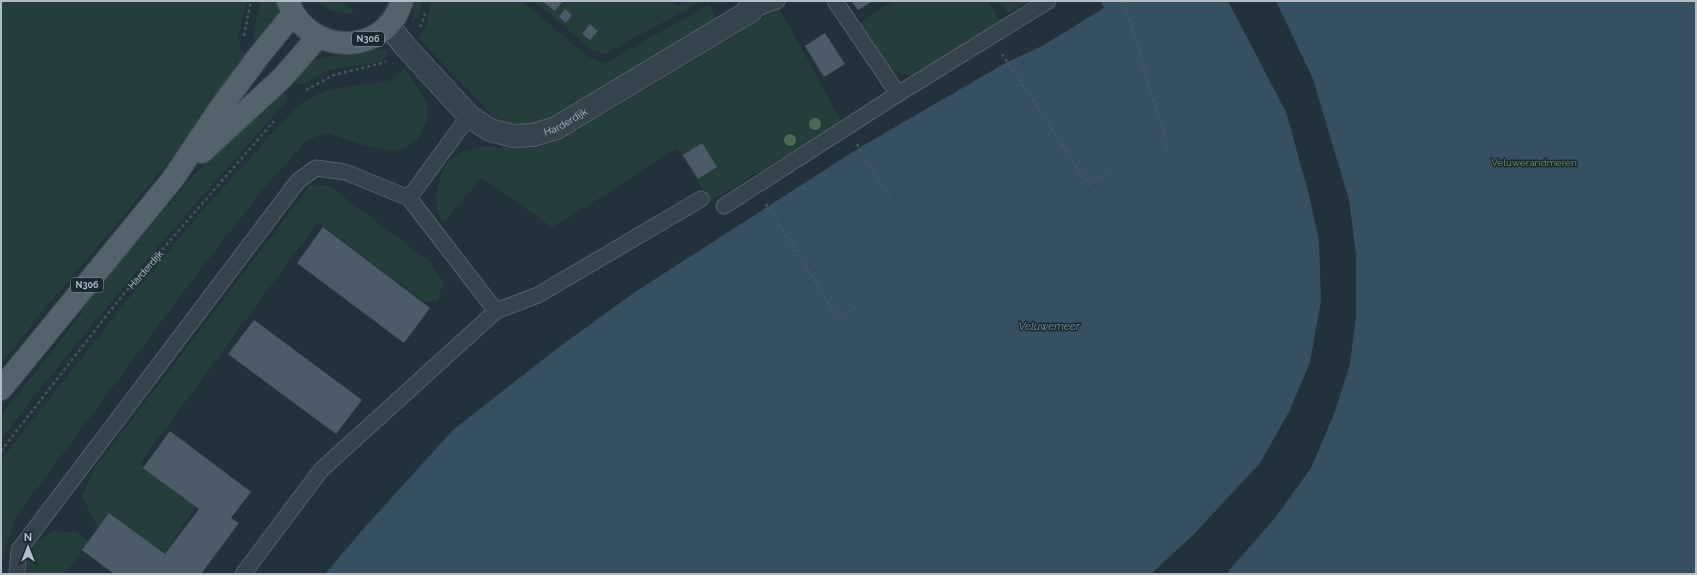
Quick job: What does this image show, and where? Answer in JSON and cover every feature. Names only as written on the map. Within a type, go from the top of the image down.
[{"type":"main road","name":"N306","points":[[1,389],[172,180],[258,57],[290,7],[302,26],[318,37],[329,42],[342,43],[368,39],[388,25],[396,15],[402,1]]},
{"type":"main road","name":"N306","points":[[172,180],[282,78],[318,37]]},
{"type":"street","name":"Harderdijk","points":[[388,25],[404,45],[470,116],[490,130],[514,136],[533,135],[556,128],[751,6]]},
{"type":"lane","points":[[751,6],[777,1]]},
{"type":"lane","points":[[835,1],[898,94]]},
{"type":"lane","points":[[724,206],[898,94],[1048,1]]},
{"type":"lane","points":[[409,198],[470,116]]},
{"type":"lane","points":[[17,574],[19,550],[298,181],[316,168],[345,172],[409,198],[496,311]]},
{"type":"lane","points":[[243,574],[321,470],[496,311],[538,295],[701,199]]},
{"type":"path","points":[[1124,1],[1170,155]]},
{"type":"path","points":[[992,37],[1089,185],[1109,171]]},
{"type":"path","name":"Harderdijk","points":[[1,451],[121,297],[278,117]]},
{"type":"path","points":[[847,127],[892,202]]},
{"type":"path","points":[[756,186],[838,317],[856,306]]},
{"type":"green space","points":[[1,1],[246,1],[239,35],[240,49],[250,58],[167,163],[58,294],[57,293],[1,364]]},
{"type":"green space","points":[[260,1],[278,1],[278,17],[261,46],[253,37]]},
{"type":"green space","points":[[319,1],[344,1],[355,13],[344,14],[335,12],[327,8]]},
{"type":"green space","points":[[414,1],[422,1],[418,17],[412,22]]},
{"type":"green space","points":[[431,1],[523,1],[587,56],[605,63],[710,4],[718,23],[572,108],[538,124],[515,128],[496,119],[419,39],[427,23]]},
{"type":"green space","points":[[535,1],[672,1],[677,6],[685,1],[702,1],[605,54],[590,49]]},
{"type":"green space","points":[[894,1],[988,1],[1001,22],[914,76],[886,70],[858,24]]},
{"type":"green space","points":[[1000,1],[1031,1],[1008,13]]},
{"type":"green space","points":[[779,8],[842,122],[710,201],[677,148],[553,228],[482,178],[443,223],[437,210],[436,198],[438,187],[445,164],[461,152],[478,147],[544,146],[607,112]]},
{"type":"green space","points":[[372,49],[383,49],[389,52],[378,62],[330,70],[306,83],[293,83],[291,78],[309,64],[325,57]]},
{"type":"green space","points":[[404,68],[427,101],[427,121],[417,140],[395,152],[362,145],[327,133],[307,140],[264,188],[187,287],[16,517],[1,561],[1,460],[129,298],[203,210],[292,112],[306,100],[326,90],[393,80]]},
{"type":"green space","points":[[280,87],[288,99],[105,309],[69,352],[1,440],[1,416],[82,313],[81,311],[107,277],[195,174]]},
{"type":"green space","points":[[328,185],[431,263],[444,283],[437,301],[424,302],[318,222],[140,463],[196,505],[164,555],[111,513],[98,528],[82,497],[94,469],[310,186]]},
{"type":"green space","points":[[55,531],[76,532],[89,541],[65,574],[27,574],[28,559],[33,547],[41,539]]},
{"type":"water","name":"Veluwemeer","points":[[1101,1],[1228,1],[1286,112],[1308,191],[1319,240],[1321,301],[1310,362],[1289,412],[1260,463],[1194,534],[1151,574],[325,574],[365,527],[453,430],[559,347],[635,292],[859,148],[1007,62],[1042,46],[1104,8]]},
{"type":"water","points":[[1276,1],[1696,1],[1696,574],[1226,574],[1275,518],[1311,468],[1334,414],[1350,364],[1356,316],[1356,256],[1349,200],[1313,79]]},
{"type":"building","points":[[542,1],[563,1],[555,11]]},
{"type":"building","points":[[851,1],[873,1],[858,10]]},
{"type":"building","points":[[565,9],[572,15],[566,23],[559,17]]},
{"type":"building","points":[[590,24],[598,31],[590,40],[582,34]]},
{"type":"building","points":[[825,33],[845,64],[824,77],[805,46]]},
{"type":"building","points":[[702,143],[717,167],[698,179],[683,155]]},
{"type":"building","points":[[323,227],[430,308],[404,343],[297,263]]},
{"type":"building","points":[[254,320],[362,400],[336,434],[228,354]]},
{"type":"building","points":[[170,431],[251,492],[231,518],[239,523],[201,574],[114,574],[82,550],[109,513],[165,554],[199,509],[143,468]]},
{"type":"park label","name":"Veluwerandmeren","points":[[1534,162]]}]
